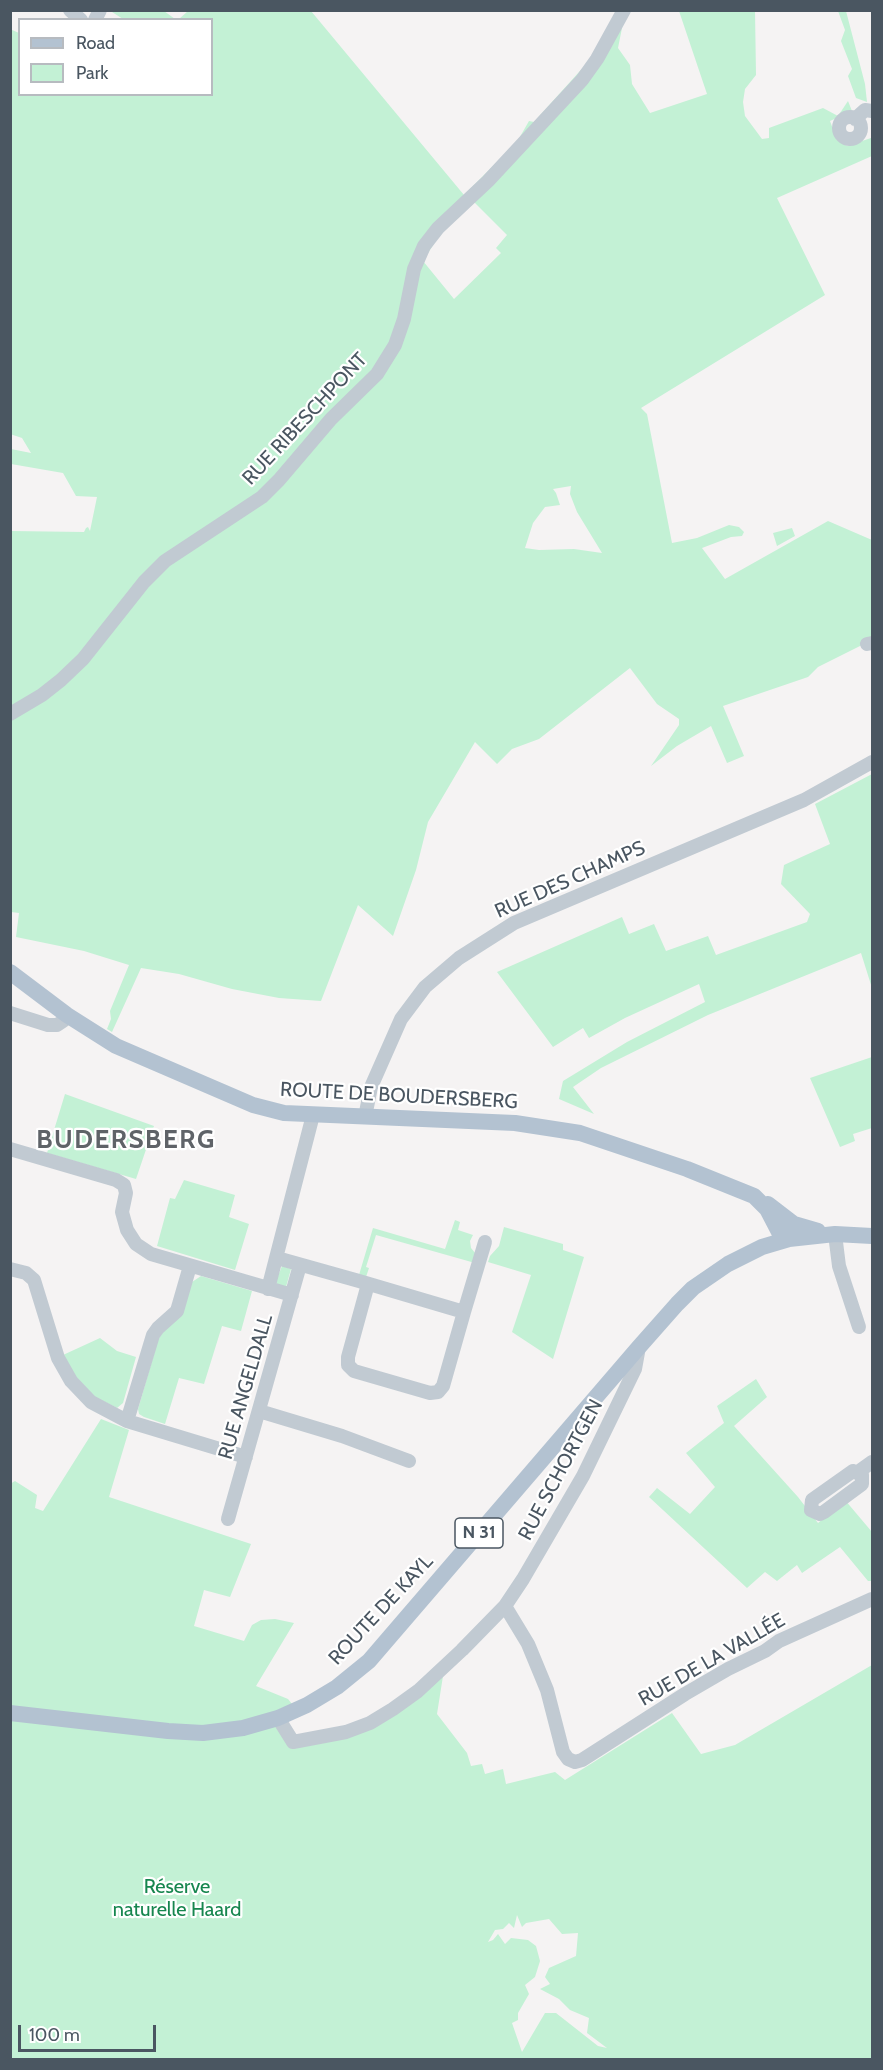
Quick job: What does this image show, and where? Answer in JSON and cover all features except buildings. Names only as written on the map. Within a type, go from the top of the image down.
[{"type":"main road","name":"ROUTE DE BOUDERSBERG","points":[[10,972],[67,1015],[116,1046],[253,1105],[284,1113],[515,1123],[580,1133],[687,1169],[754,1196],[767,1209],[779,1232],[790,1230]]},
{"type":"main road","name":"ROUTE DE KAYL","points":[[10,1713],[203,1733],[243,1728],[278,1718],[308,1705],[337,1687],[369,1660],[639,1347],[677,1304],[706,1278],[790,1230],[873,1236]]},
{"type":"street","name":"RUE RIBESCHPONT","points":[[10,714],[42,695],[83,659],[144,582],[165,561],[262,497],[331,419],[377,374],[395,345],[404,319],[414,269],[424,246],[438,228],[488,181],[582,80],[597,59],[624,10]]},
{"type":"street","points":[[855,120],[865,110],[873,111]]},
{"type":"street","name":"RUE DES CHAMPS","points":[[365,1117],[371,1087],[401,1019],[439,974],[482,942],[514,923],[547,908],[804,800],[873,762]]},
{"type":"street","points":[[10,1013],[57,1025],[67,1015]]},
{"type":"street","name":"RUE ANGELDALL","points":[[268,1289],[313,1115]]},
{"type":"street","points":[[10,1149],[116,1179],[124,1185],[126,1193],[123,1212],[127,1230],[136,1244],[151,1254],[292,1295]]},
{"type":"street","points":[[836,1234],[839,1266],[859,1327]]},
{"type":"street","points":[[368,1284],[348,1357],[348,1365],[354,1371],[430,1393],[438,1392],[443,1386],[485,1242]]},
{"type":"street","points":[[277,1258],[464,1312]]},
{"type":"street","name":"RUE ANGELDALL","points":[[228,1519],[300,1265]]},
{"type":"street","points":[[127,1421],[153,1335],[177,1311],[190,1266]]},
{"type":"street","points":[[10,1269],[26,1273],[34,1280],[57,1358],[70,1381],[91,1402],[127,1421],[246,1457]]},
{"type":"street","name":"RUE SCHORTGEN","points":[[278,1718],[293,1742],[346,1732],[370,1723],[418,1691],[505,1606],[583,1476],[635,1369],[639,1347]]},
{"type":"street","points":[[259,1411],[342,1436],[409,1461]]},
{"type":"street","points":[[858,1472],[873,1462]]},
{"type":"street","name":"RUE DE LA VALLÉE","points":[[505,1606],[528,1644],[547,1690],[563,1752],[568,1759],[575,1762],[582,1760],[685,1694],[765,1651],[779,1641],[873,1599]]},
{"type":"green space","points":[[164,11],[174,18],[121,18],[112,12]]},
{"type":"green space","points":[[188,11],[311,11],[464,195],[517,142],[529,121],[534,122],[624,18],[618,48],[630,65],[632,84],[650,113],[707,94],[679,11],[755,11],[756,75],[745,89],[743,102],[745,116],[762,139],[769,138],[769,128],[823,108],[838,116],[848,101],[852,111],[830,121],[837,140],[847,146],[871,138],[872,156],[777,198],[825,295],[641,408],[647,414],[672,543],[697,538],[729,525],[739,527],[744,532],[742,536],[731,537],[702,548],[725,579],[828,521],[872,540],[872,640],[818,667],[808,677],[723,706],[744,756],[727,763],[711,726],[677,746],[651,766],[679,725],[679,719],[657,704],[630,668],[539,739],[512,749],[497,764],[475,742],[428,822],[416,870],[393,936],[358,905],[321,1001],[279,998],[232,989],[179,974],[141,968],[112,1032],[107,1029],[111,1019],[110,1011],[129,965],[84,951],[16,937],[19,913],[11,912],[11,531],[84,532],[88,527],[90,531],[97,497],[76,496],[63,473],[11,464],[11,449],[31,453],[22,438],[10,434],[10,29],[18,33],[18,96],[213,96],[213,18],[180,18]],"holes":[[[474,202],[507,235],[496,248],[501,253],[454,299],[423,261],[442,231]],[[571,486],[570,494],[577,512],[602,553],[574,549],[525,548],[533,523],[545,507],[560,505],[553,489]]]},
{"type":"green space","points":[[838,11],[846,11],[865,84],[867,102],[856,98],[848,76],[852,69],[841,41],[845,30]]},
{"type":"green space","points":[[792,528],[795,536],[777,546],[773,533]]},
{"type":"green space","points":[[872,774],[872,988],[861,953],[708,1015],[601,1068],[573,1087],[594,1114],[559,1099],[563,1081],[627,1042],[705,1002],[699,984],[625,1018],[589,1038],[583,1028],[553,1047],[497,972],[622,917],[629,934],[654,924],[666,951],[708,936],[716,955],[807,922],[810,914],[781,884],[784,865],[830,844],[815,804]]},
{"type":"green space","points":[[872,1057],[872,1128],[853,1134],[855,1141],[840,1147],[810,1078]]},
{"type":"green space","points":[[65,1094],[154,1126],[136,1179],[47,1153]]},
{"type":"green space","points":[[184,1180],[235,1195],[229,1217],[249,1224],[235,1270],[157,1246],[170,1198],[175,1199]]},
{"type":"green space","points":[[455,1220],[460,1222],[458,1230],[473,1235],[470,1241],[471,1248],[476,1254],[475,1263],[376,1235],[366,1267],[369,1268],[366,1277],[359,1275],[373,1228],[445,1249]]},
{"type":"green space","points":[[504,1227],[563,1244],[563,1250],[584,1257],[553,1359],[512,1332],[531,1275],[488,1262],[499,1246]]},
{"type":"green space","points":[[282,1266],[291,1269],[286,1287],[277,1284],[276,1281]]},
{"type":"green space","points":[[201,1276],[252,1291],[241,1331],[222,1326],[204,1384],[179,1378],[165,1424],[144,1417],[139,1414],[138,1409],[158,1340],[192,1282]]},
{"type":"green space","points":[[100,1338],[117,1351],[136,1357],[123,1403],[117,1408],[95,1397],[76,1377],[63,1355]]},
{"type":"green space","points":[[756,1379],[767,1397],[734,1426],[798,1497],[818,1523],[845,1500],[872,1532],[872,1581],[868,1581],[840,1547],[802,1573],[797,1565],[777,1581],[765,1572],[747,1588],[649,1497],[657,1488],[690,1514],[715,1487],[686,1453],[724,1423],[717,1406]]},
{"type":"green space","name":"Réserve naturelle Haard","points":[[101,1419],[129,1430],[109,1497],[251,1544],[230,1597],[204,1590],[194,1626],[244,1641],[252,1625],[261,1620],[275,1619],[294,1623],[256,1686],[288,1699],[292,1704],[275,1711],[297,1747],[347,1736],[443,1676],[437,1714],[467,1753],[471,1766],[482,1764],[485,1774],[503,1769],[506,1784],[555,1772],[565,1780],[672,1713],[701,1754],[735,1745],[872,1665],[872,2059],[11,2059],[10,1484],[15,1481],[37,1495],[35,1508],[43,1511]],"holes":[[[517,1915],[522,1927],[526,1923],[549,1919],[562,1934],[578,1933],[576,1956],[549,1968],[545,1977],[550,1984],[540,1989],[559,1999],[570,2010],[589,2018],[587,2033],[607,2048],[598,2046],[556,2013],[545,2013],[522,2052],[512,2023],[518,2020],[518,2013],[529,1994],[525,1985],[535,1977],[540,1961],[536,1946],[528,1940],[511,1938],[505,1944],[498,1934],[488,1942],[495,1930],[503,1929],[509,1923],[514,1928]]]},
{"type":"district","name":"BUDERSBERG","points":[[126,1140]]}]
